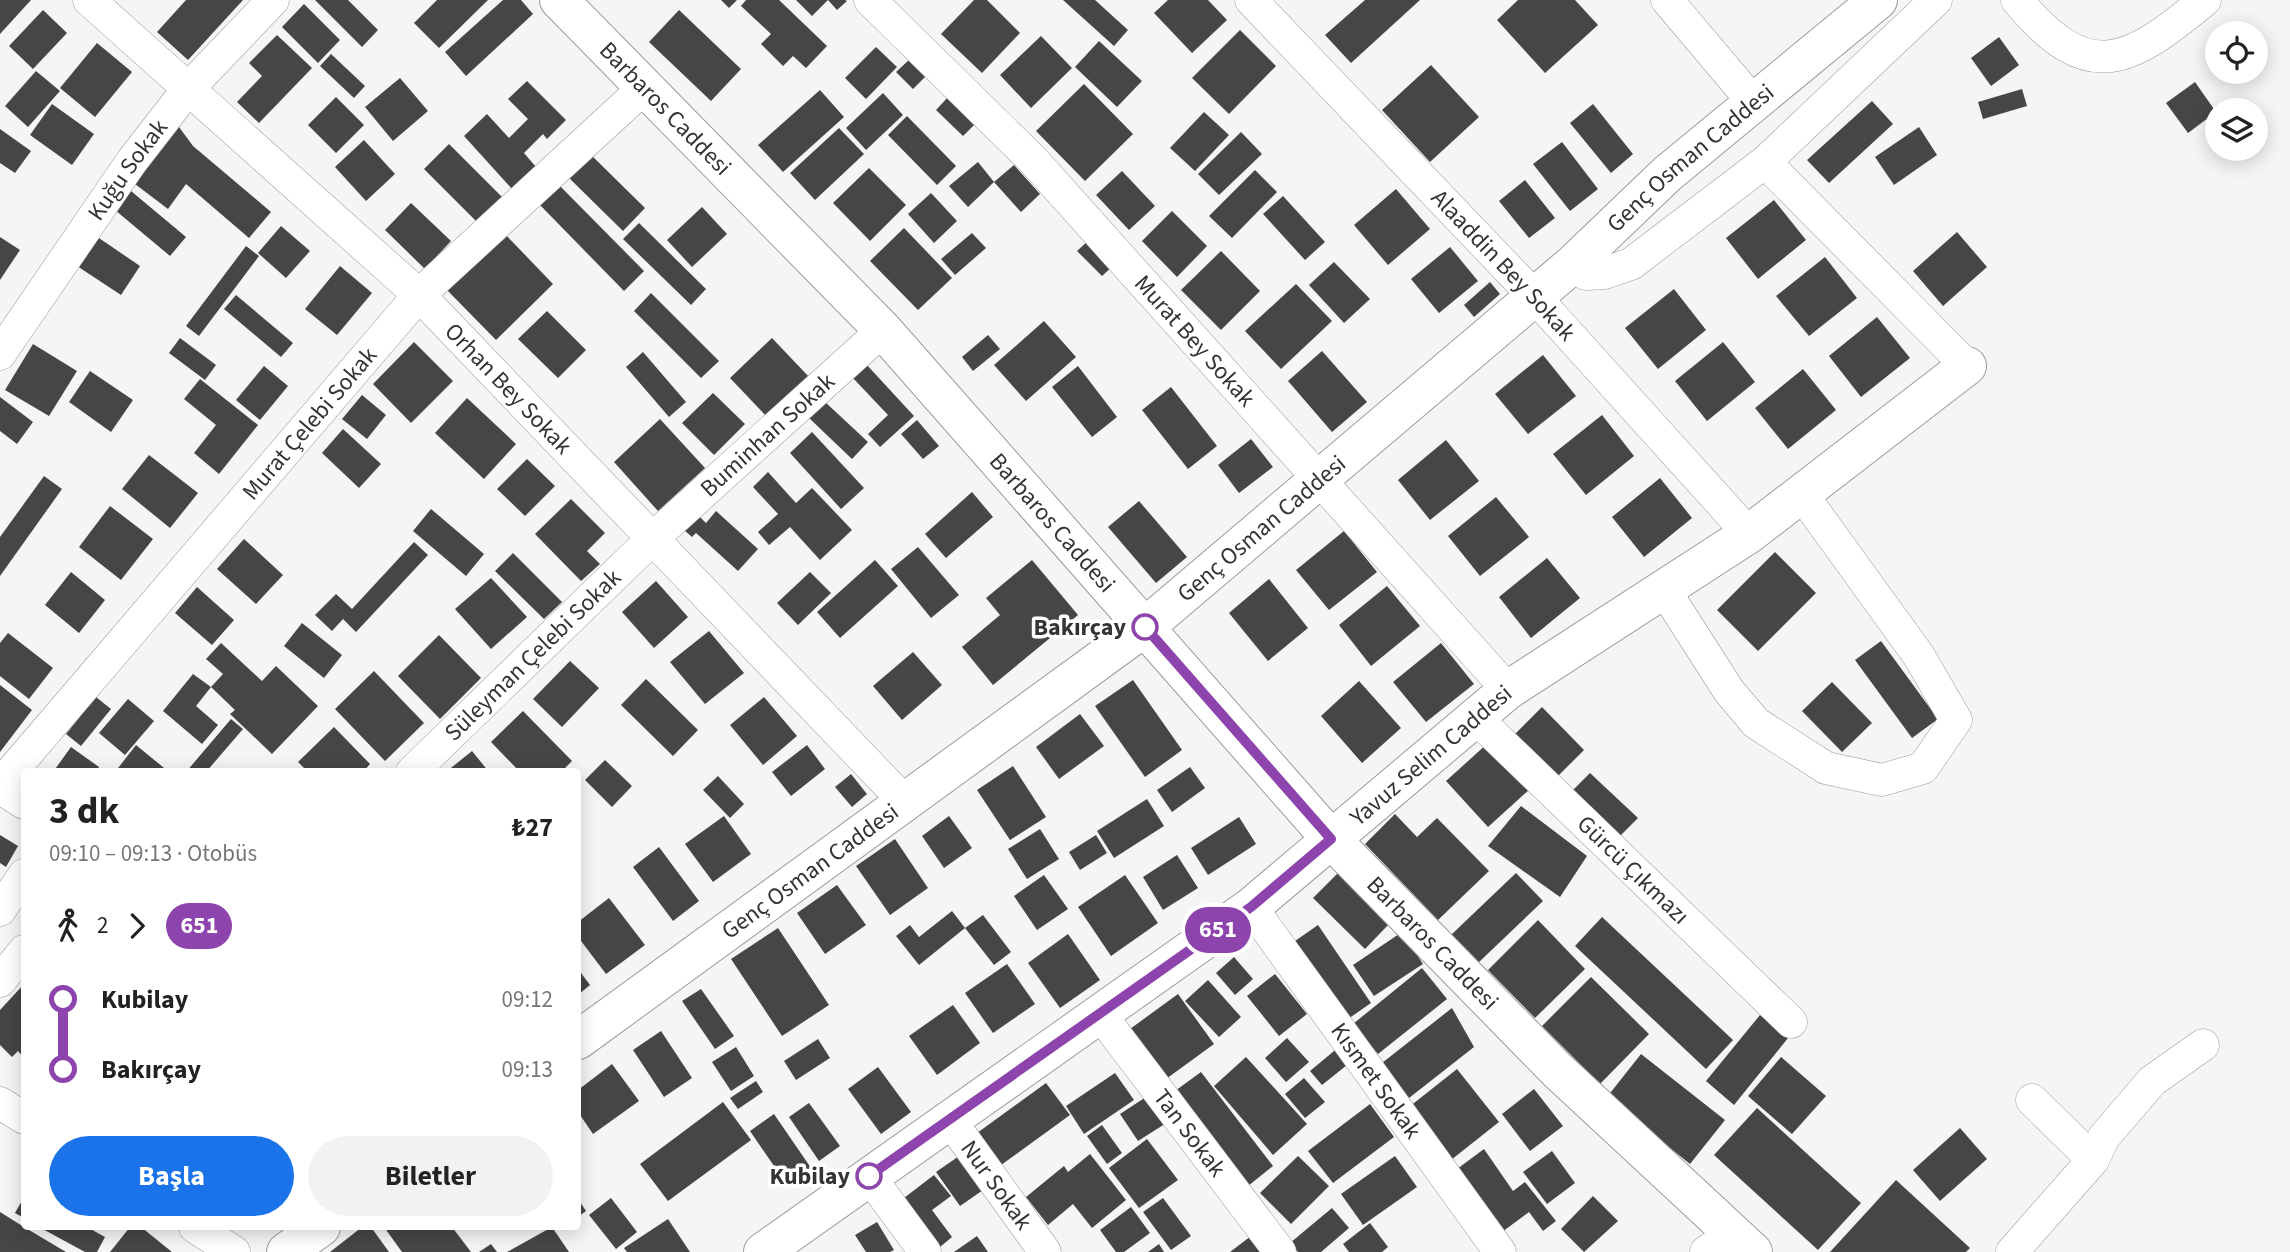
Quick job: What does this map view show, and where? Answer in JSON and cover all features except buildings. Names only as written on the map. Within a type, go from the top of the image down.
[{"type":"street","name":"Orhan Bey Sokak","points":[[89,0],[419,295],[905,802]]},
{"type":"street","name":"Kuğu Sokak","points":[[0,354],[132,161],[188,89],[273,0]]},
{"type":"street","name":"Barbaros Caddesi","points":[[559,0],[883,331],[1331,839],[1730,1246]]},
{"type":"street","name":"Murat Bey Sokak","points":[[870,0],[1033,160],[1508,690]]},
{"type":"street","name":"Alaaddin Bey Sokak","points":[[1251,0],[1535,297],[1749,534]]},
{"type":"street","points":[[1667,0],[1754,103]]},
{"type":"street","name":"Genç Osman Caddesi","points":[[581,1038],[1145,627],[1535,297],[1667,174],[1878,0]]},
{"type":"street","points":[[1573,264],[1586,274],[1605,273],[1631,264],[1765,162],[1936,0]]},
{"type":"street","points":[[2017,0],[2052,37],[2087,56],[2116,57],[2160,37],[2205,0]]},
{"type":"street","name":"Murat Çelebi Sokak","points":[[0,787],[419,295],[644,88]]},
{"type":"street","points":[[1765,162],[1967,366]]},
{"type":"street","name":"Buminhan Sokak","points":[[652,539],[883,331]]},
{"type":"street","name":"Yavuz Selim Caddesi","points":[[763,1252],[1251,907],[1508,690],[1665,591],[1749,534],[1967,366]]},
{"type":"street","points":[[1665,591],[1729,691],[1756,723],[1826,768],[1882,780],[1923,768],[1956,720],[1919,656],[1801,493]]},
{"type":"street","name":"Süleyman Çelebi Sokak","points":[[416,768],[652,539]]},
{"type":"street","name":"Gürcü Çıkmazı","points":[[1475,717],[1791,1022]]},
{"type":"street","points":[[0,787],[21,801]]},
{"type":"street","points":[[0,910],[21,879]]},
{"type":"street","name":"Kısmet Sokak","points":[[1251,907],[1500,1252]]},
{"type":"street","points":[[0,981],[21,955]]},
{"type":"street","name":"Tan Sokak","points":[[1100,1014],[1280,1252]]},
{"type":"street","points":[[2012,1252],[2093,1160],[2104,1137],[2152,1081],[2203,1045]]},
{"type":"street","points":[[2032,1100],[2093,1160]]},
{"type":"street","points":[[0,1103],[21,1116]]},
{"type":"street","name":"Nur Sokak","points":[[950,1120],[1045,1252]]},
{"type":"street","points":[[869,1176],[925,1252]]},
{"type":"street","points":[[200,1230],[234,1252]]},
{"type":"street","points":[[286,1252],[317,1230]]},
{"type":"bus line","name":"651","points":[[869,1176],[1251,907],[1331,839],[1145,627]]},
{"type":"place","name":"Bakırçay","points":[[1145,627]]},
{"type":"place","name":"Kubilay","points":[[869,1176]]}]
